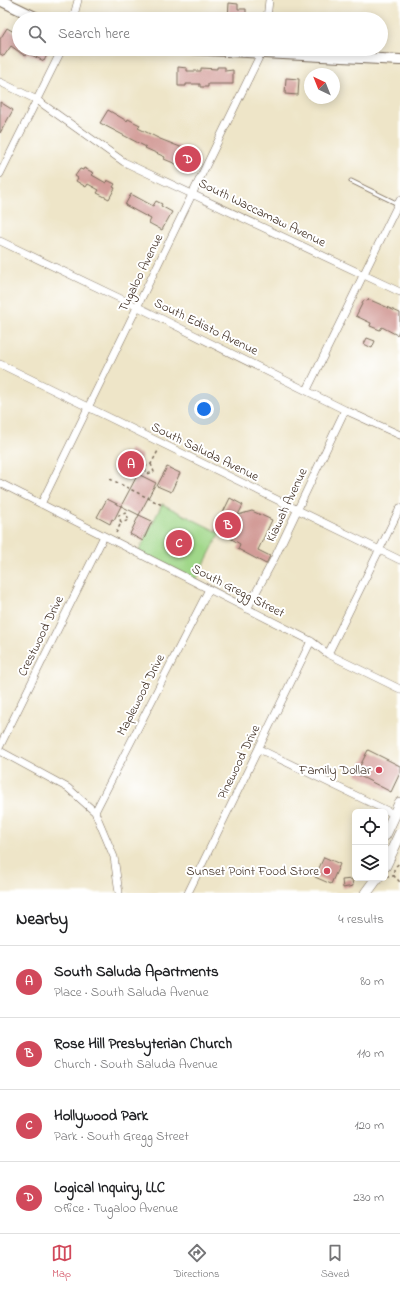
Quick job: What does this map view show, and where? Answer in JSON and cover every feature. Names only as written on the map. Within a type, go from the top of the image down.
[{"type":"main road","points":[[0,0],[24,12]]},
{"type":"main road","points":[[339,56],[400,60]]},
{"type":"main road","points":[[388,828],[400,803]]},
{"type":"main road","points":[[388,862],[400,834]]},
{"type":"main road","points":[[366,892],[368,881]]},
{"type":"main road","points":[[366,892],[376,881]]},
{"type":"street","points":[[75,12],[78,0]]},
{"type":"street","points":[[267,12],[269,0]]},
{"type":"street","points":[[0,174],[59,56]]},
{"type":"street","name":"Tugaloo Avenue","points":[[41,504],[260,56]]},
{"type":"street","name":"South Waccamaw Avenue","points":[[0,82],[37,100],[124,162],[193,193],[400,292]]},
{"type":"street","points":[[307,390],[399,202]]},
{"type":"street","name":"South Edisto Avenue","points":[[0,241],[138,307],[345,410],[400,435]]},
{"type":"street","name":"South Saluda Avenue","points":[[0,364],[88,409],[192,458],[297,511],[400,560]]},
{"type":"street","name":"Kiawah Avenue","points":[[248,609],[345,410]]},
{"type":"street","name":"South Gregg Street","points":[[0,483],[311,641],[328,654],[400,688]]},
{"type":"street","points":[[328,654],[400,508]]},
{"type":"street","name":"Crestwood Drive","points":[[0,746],[104,536]]},
{"type":"street","name":"Maplewood Drive","points":[[95,812],[209,589]]},
{"type":"street","name":"Pinewood Drive","points":[[188,893],[311,641]]},
{"type":"street","points":[[259,749],[394,814]]},
{"type":"street","points":[[0,751],[68,788],[95,812],[114,857],[119,893]]},
{"type":"lane","points":[[351,181],[399,202]]},
{"type":"path","points":[[151,464],[154,472],[147,474],[144,467],[151,464],[159,449]]},
{"type":"path","points":[[110,479],[162,505]]},
{"type":"path","points":[[112,540],[121,523],[129,520],[126,513],[119,515],[121,523]]},
{"type":"path","points":[[394,876],[394,869],[400,863]]},
{"type":"path","points":[[388,874],[394,876],[400,882]]},
{"type":"green space","points":[[162,504],[220,533],[195,582],[138,553]]},
{"type":"building","points":[[229,3],[238,4],[238,9],[246,9],[246,12],[228,12]]},
{"type":"building","points":[[7,28],[12,31],[12,47],[11,46],[4,56],[0,54],[0,39]]},
{"type":"building","points":[[33,56],[46,56],[44,61]]},
{"type":"building","points":[[178,67],[187,68],[187,71],[201,71],[201,68],[217,69],[217,67],[225,67],[225,71],[233,70],[233,84],[208,84],[208,87],[200,87],[200,84],[186,84],[186,86],[178,86]]},
{"type":"building","points":[[286,78],[299,79],[298,95],[285,94]]},
{"type":"building","points":[[0,102],[13,110],[0,133]]},
{"type":"building","points":[[108,110],[127,121],[128,119],[140,125],[138,128],[160,139],[198,154],[193,164],[196,165],[193,171],[164,159],[165,157],[145,148],[146,147],[100,123]]},
{"type":"building","points":[[84,168],[94,173],[92,175],[106,183],[107,180],[115,184],[113,187],[115,188],[109,199],[97,193],[99,190],[88,184],[86,187],[76,181],[78,178],[75,176],[80,169],[83,170]]},
{"type":"building","points":[[131,194],[153,206],[156,201],[162,204],[161,206],[172,212],[162,230],[149,223],[151,219],[125,205]]},
{"type":"building","points":[[368,299],[400,313],[400,329],[397,335],[382,327],[380,330],[370,326],[371,323],[356,316],[364,300],[367,301]]},
{"type":"building","points":[[367,338],[375,341],[372,348],[364,344]]},
{"type":"building","points":[[130,449],[142,455],[134,475],[120,468]]},
{"type":"building","points":[[167,467],[180,473],[171,492],[157,486]]},
{"type":"building","points":[[138,474],[156,483],[139,515],[121,506]]},
{"type":"building","points":[[230,498],[243,505],[238,515],[252,511],[272,520],[258,550],[270,556],[266,564],[238,549],[240,544],[215,529]]},
{"type":"building","points":[[107,499],[121,506],[114,520],[112,519],[110,524],[97,517]]},
{"type":"building","points":[[139,515],[152,521],[143,541],[130,534]]},
{"type":"building","name":"Family Dollar","points":[[368,750],[400,766],[400,773],[391,792],[356,774]]},
{"type":"building","name":"Sunset Point Food Store","points":[[324,857],[340,864],[331,884],[315,877]]},
{"type":"building","points":[[352,879],[353,886],[343,888],[342,880]]},
{"type":"place","name":"Logical Inquiry, LLC","points":[[188,159]]},
{"type":"place","name":"South Saluda Apartments","points":[[131,464]]},
{"type":"place","name":"Rose Hill Presbyterian Church","points":[[228,525]]},
{"type":"place","name":"Hollywood Park","points":[[179,543]]},
{"type":"place","name":"Family Dollar","points":[[379,770]]},
{"type":"place","name":"Sunset Point Food Store","points":[[327,871]]}]
